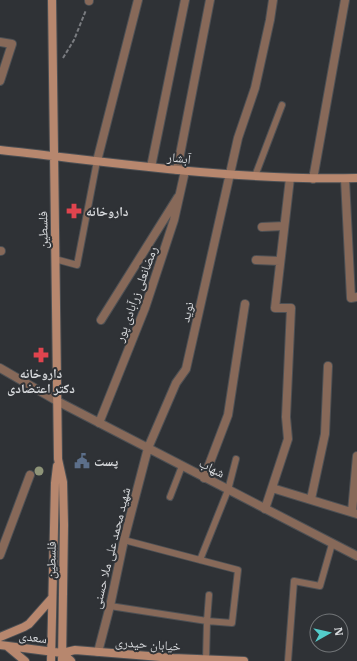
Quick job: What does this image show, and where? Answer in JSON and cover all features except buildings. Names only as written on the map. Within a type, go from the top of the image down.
[{"type":"main road","name":"فلسطین","points":[[51,661],[55,483],[58,459],[52,0]]},
{"type":"main road","name":"آبشار","points":[[0,150],[230,175],[314,179],[357,178]]},
{"type":"main road","name":"فلسطین","points":[[58,459],[63,482],[64,525],[62,657]]},
{"type":"main road","points":[[0,637],[24,628],[52,598]]},
{"type":"main road","points":[[4,646],[25,661]]},
{"type":"main road","name":"سعدی","points":[[4,646],[52,652],[62,657]]},
{"type":"main road","name":"خیابان حیدری","points":[[62,657],[75,650],[206,660],[244,661]]},
{"type":"main road","points":[[62,657],[71,661]]},
{"type":"street","points":[[97,161],[138,0]]},
{"type":"street","points":[[151,167],[185,0]]},
{"type":"street","name":"رمضانعلی زرآبادی پور","points":[[99,423],[145,308],[174,220],[180,193],[181,170],[210,0]]},
{"type":"street","name":"نوید","points":[[148,448],[176,383],[186,369],[238,138],[255,88],[273,0]]},
{"type":"street","points":[[314,179],[345,0]]},
{"type":"street","points":[[0,42],[12,44],[0,80]]},
{"type":"street","points":[[265,509],[288,439],[286,417],[291,308],[275,308],[290,178]]},
{"type":"street","points":[[345,178],[352,298],[357,297]]},
{"type":"street","points":[[100,320],[180,193]]},
{"type":"street","points":[[262,227],[284,226]]},
{"type":"street","points":[[256,260],[280,261]]},
{"type":"street","points":[[204,478],[228,415],[245,304]]},
{"type":"street","points":[[311,500],[325,434],[328,366]]},
{"type":"street","name":"شهاب","points":[[0,368],[57,401],[357,556]]},
{"type":"street","name":"شهید محمد علی ملا حسنی","points":[[98,652],[110,606],[124,540],[148,448]]},
{"type":"street","points":[[272,488],[355,513],[357,456]]},
{"type":"street","points":[[0,555],[30,474]]},
{"type":"lane","points":[[255,176],[282,105]]},
{"type":"lane","points":[[55,259],[77,265],[97,161]]},
{"type":"lane","points":[[200,560],[228,490],[236,459]]},
{"type":"lane","points":[[170,498],[182,466]]},
{"type":"lane","points":[[110,606],[207,621],[232,623],[238,570],[124,540]]},
{"type":"lane","points":[[288,661],[294,581],[320,586],[332,544]]},
{"type":"lane","points":[[206,660],[209,595]]},
{"type":"path","points":[[53,74],[74,40],[89,1]]},
{"type":"place","name":"داروخانه","points":[[74,211]]},
{"type":"place","name":"داروخانه دکتر اعتضادی","points":[[41,355]]},
{"type":"place","name":"پست","points":[[82,461]]}]
